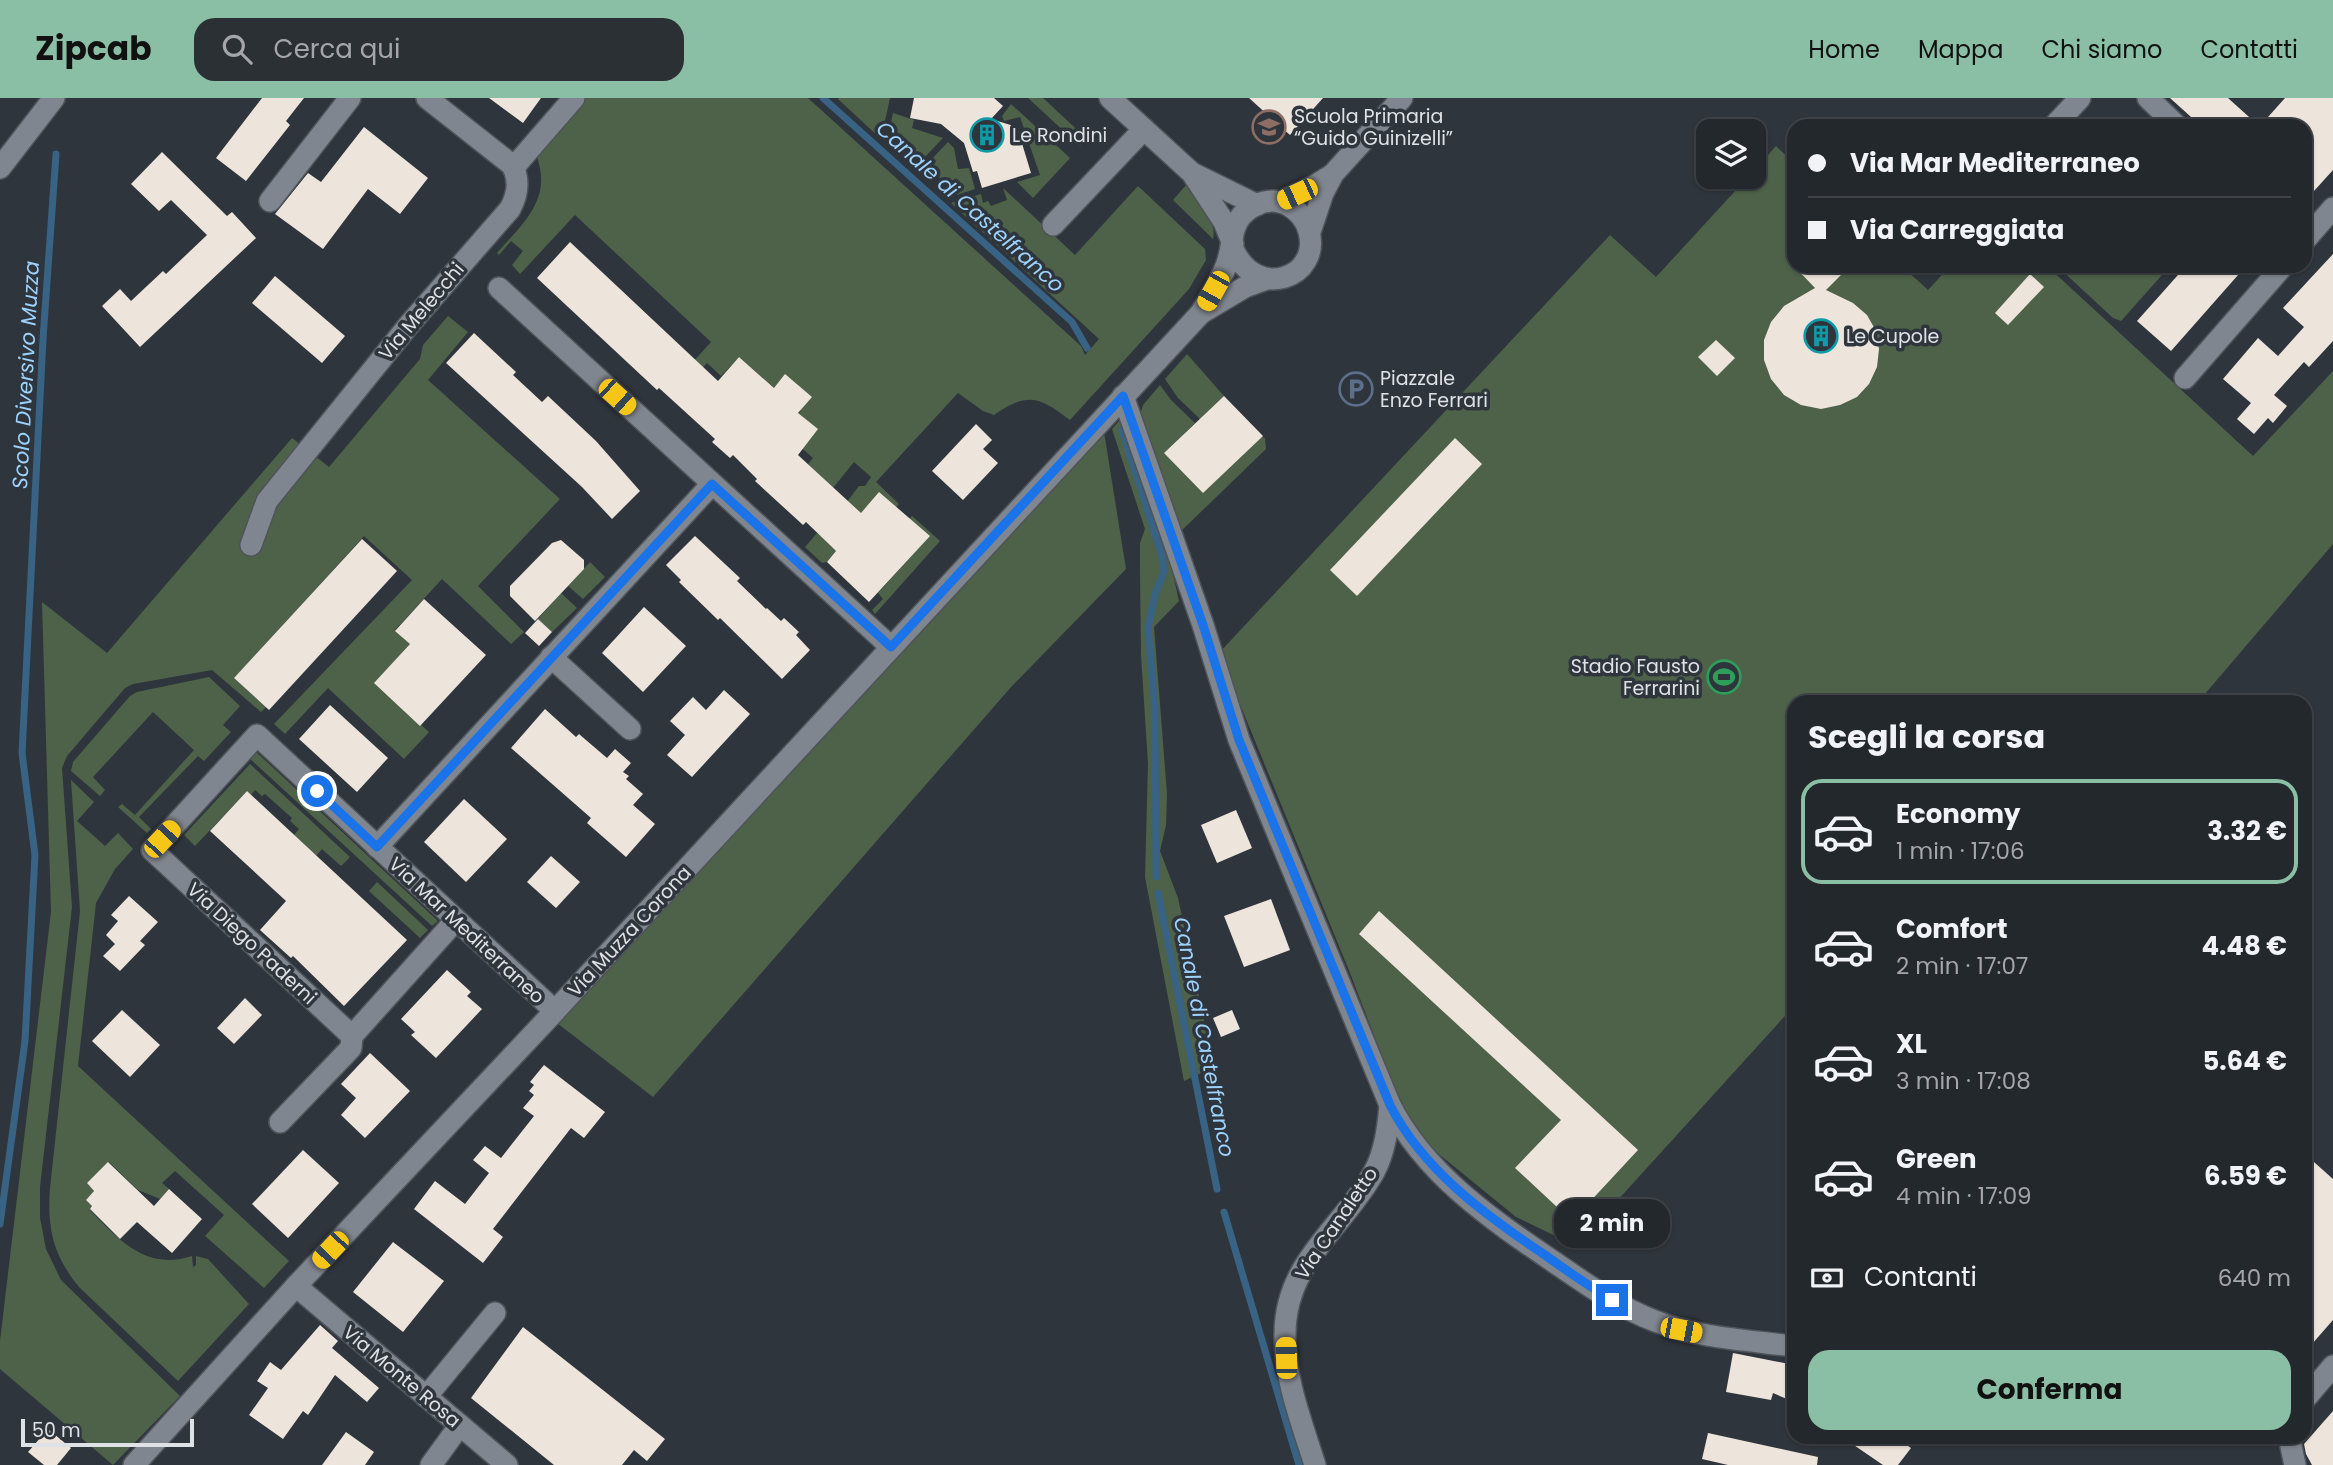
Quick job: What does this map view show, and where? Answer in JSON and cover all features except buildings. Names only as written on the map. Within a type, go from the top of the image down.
[{"type":"street","points":[[0,168],[54,98]]},
{"type":"street","points":[[270,201],[350,98]]},
{"type":"street","points":[[427,98],[514,167],[574,98]]},
{"type":"street","points":[[1110,98],[1192,173],[1224,222],[1243,267],[1266,279]]},
{"type":"street","points":[[1201,313],[1245,287],[1266,279],[1283,278],[1301,267],[1310,247],[1310,232],[1323,193],[1334,174],[1402,98]]},
{"type":"street","points":[[2060,119],[2080,98]]},
{"type":"street","points":[[2148,98],[2170,119]]},
{"type":"street","points":[[1053,225],[1144,129]]},
{"type":"street","name":"Via Melecchi","points":[[251,545],[267,501],[416,316],[510,209],[517,187],[514,167]]},
{"type":"street","points":[[1192,173],[1257,205]]},
{"type":"street","points":[[1280,202],[1334,174]]},
{"type":"street","points":[[1201,313],[1225,270],[1233,247],[1234,229],[1245,213],[1257,205],[1280,202],[1295,209],[1303,217],[1310,232]]},
{"type":"street","points":[[2312,232],[2333,208]]},
{"type":"street","points":[[2185,378],[2277,273]]},
{"type":"street","points":[[499,288],[891,647]]},
{"type":"street","name":"Via Muzza Corona","points":[[134,1465],[296,1286],[555,1011],[1201,313]]},
{"type":"street","points":[[1123,396],[1203,625],[1239,740],[1402,1129],[1419,1150],[1487,1216],[1625,1308],[1681,1330],[1787,1345]]},
{"type":"street","points":[[377,847],[712,484]]},
{"type":"street","points":[[551,657],[630,729]]},
{"type":"street","name":"Via Mar Mediterraneo","points":[[257,735],[555,1011]]},
{"type":"street","name":"Via Diego Paderni","points":[[257,735],[152,850],[352,1036]]},
{"type":"street","points":[[280,1122],[351,1048],[352,1036],[456,920]]},
{"type":"street","name":"Via Canaletto","points":[[1315,1465],[1288,1371],[1285,1333],[1287,1312],[1300,1272],[1374,1171],[1388,1127],[1390,1105]]},
{"type":"street","name":"Via Monte Rosa","points":[[296,1286],[507,1465]]},
{"type":"street","points":[[426,1396],[495,1313]]},
{"type":"street","points":[[2312,1391],[2333,1366]]},
{"type":"street","points":[[431,1465],[460,1425]]},
{"type":"street","points":[[2290,1444],[2295,1465]]},
{"type":"green space","points":[[581,98],[808,98],[1081,346],[1085,355],[1099,339],[951,203],[981,194],[983,203],[988,201],[991,206],[1007,200],[1003,188],[1075,255],[1138,186],[1205,249],[1206,260],[1189,289],[1070,420],[1049,406],[1033,400],[1016,403],[994,415],[983,411],[958,393],[876,482],[899,504],[877,528],[860,514],[831,546],[836,551],[827,562],[822,563],[805,547],[817,533],[821,536],[859,486],[865,486],[871,477],[854,462],[833,488],[808,464],[813,458],[787,435],[757,460],[801,411],[739,357],[721,376],[707,363],[679,394],[665,393],[711,342],[575,215],[520,274],[512,265],[523,251],[511,241],[499,255],[497,253],[527,218],[538,199],[541,177],[536,150]]},
{"type":"green space","points":[[839,98],[890,98],[881,139],[838,99]]},
{"type":"green space","points":[[1028,98],[1043,98],[1087,139],[1080,146]]},
{"type":"green space","points":[[1011,104],[1070,158],[1033,198],[1017,182],[1040,175],[1020,117],[1004,121],[1002,116]]},
{"type":"green space","points":[[893,113],[914,120],[912,128],[943,138],[923,159],[919,159],[889,132]]},
{"type":"green space","points":[[948,142],[954,148],[958,169],[969,168],[975,189],[957,195],[928,166]]},
{"type":"green space","name":"Stadio Fausto Ferrarini","points":[[1776,146],[1787,156],[1787,273],[1910,273],[1928,290],[1944,273],[2055,273],[2253,456],[2333,371],[2333,544],[2204,695],[1787,695],[1787,1014],[1576,1246],[1516,1217],[1435,1151],[1409,1126],[1350,973],[1219,653],[1610,235],[1656,277],[1737,189],[1766,189],[1766,157]]},
{"type":"green space","points":[[1187,184],[1210,218],[1213,239],[1173,200]]},
{"type":"green space","points":[[2065,273],[2164,273],[2121,321],[2113,318]]},
{"type":"green space","points":[[448,316],[468,332],[428,380],[560,499],[478,586],[524,632],[511,644],[442,579],[395,630],[410,644],[375,683],[429,732],[404,759],[328,688],[285,734],[274,724],[412,580],[364,536],[234,678],[266,707],[261,712],[212,670],[133,684],[125,688],[67,756],[62,768],[72,907],[40,1187],[40,1218],[46,1249],[61,1280],[180,1396],[113,1465],[0,1369],[0,1341],[51,912],[42,602],[107,653],[292,438],[329,467],[420,359],[423,345]]},
{"type":"green space","points":[[1187,354],[1224,396],[1200,419],[1178,398],[1165,379]]},
{"type":"green space","points":[[1160,385],[1195,423],[1164,453],[1265,438],[1266,449],[1178,534],[1140,415],[1143,405]]},
{"type":"green space","points":[[1119,421],[1124,424],[1169,556],[1179,601],[1154,627],[1167,794],[1166,825],[1160,851],[1178,898],[1214,1067],[1184,1081],[1145,877],[1148,764],[1141,655],[1140,543],[1145,529],[1112,429]]},
{"type":"green space","points":[[1104,432],[1126,569],[1012,686],[653,1097],[557,1023]]},
{"type":"green space","points":[[912,516],[940,541],[875,614],[872,610],[883,599],[878,593],[915,552],[915,534],[909,520]]},
{"type":"green space","points":[[590,562],[605,577],[583,599],[568,586]]},
{"type":"green space","points":[[561,593],[577,608],[552,632],[538,619]]},
{"type":"green space","points":[[209,677],[240,706],[223,725],[231,732],[204,761],[198,756],[139,817],[151,829],[147,833],[118,807],[122,804],[135,815],[194,750],[153,712],[93,777],[105,790],[100,796],[71,771],[73,762],[130,696],[137,692]]},
{"type":"green space","points":[[253,749],[438,921],[432,926],[247,756]]},
{"type":"green space","points":[[250,764],[350,857],[341,866],[322,849],[316,856],[294,835],[299,829],[290,821],[292,818],[265,794],[262,796],[255,790],[251,795],[247,791],[195,846],[184,835]]},
{"type":"green space","points":[[71,780],[94,802],[77,821],[105,846],[118,833],[133,849],[115,869],[96,903],[78,1066],[289,1261],[264,1288],[205,1236],[224,1215],[175,1171],[162,1183],[169,1189],[160,1199],[138,1190],[109,1162],[87,1183],[94,1191],[86,1200],[92,1206],[90,1210],[123,1242],[147,1256],[161,1259],[176,1260],[192,1256],[193,1267],[196,1265],[196,1256],[208,1259],[249,1304],[178,1381],[79,1287],[63,1264],[51,1229],[50,1188],[80,911]]},
{"type":"green space","points":[[377,882],[428,930],[420,938],[369,891]]},
{"type":"waterway","name":"Canale di Castelfranco","points":[[823,98],[1072,322],[1087,348]]},
{"type":"waterway","name":"Scolo Diversivo Muzza","points":[[0,1224],[25,1041],[35,855],[22,753],[43,339],[56,154]]},
{"type":"waterway","name":"Canale di Castelfranco","points":[[1122,430],[1162,556],[1164,572],[1155,594],[1148,628],[1155,708],[1156,877]]},
{"type":"waterway","name":"Canale di Castelfranco","points":[[1158,893],[1217,1189]]},
{"type":"waterway","name":"Canale di Castelfranco","points":[[1224,1212],[1299,1465]]},
{"type":"place","name":"Scuola Primaria “Guido Guinizelli”","points":[[1269,127]]},
{"type":"place","name":"Le Rondini","points":[[987,135]]},
{"type":"place","name":"Le Cupole","points":[[1821,336]]},
{"type":"place","name":"Piazzale Enzo Ferrari","points":[[1356,389]]},
{"type":"place","name":"Stadio Fausto Ferrarini","points":[[1724,677]]},
{"type":"route","points":[[317,791],[377,847],[712,484],[891,647],[1123,396],[1203,625],[1239,740],[1402,1129],[1445,1177],[1487,1216],[1612,1300]]}]
